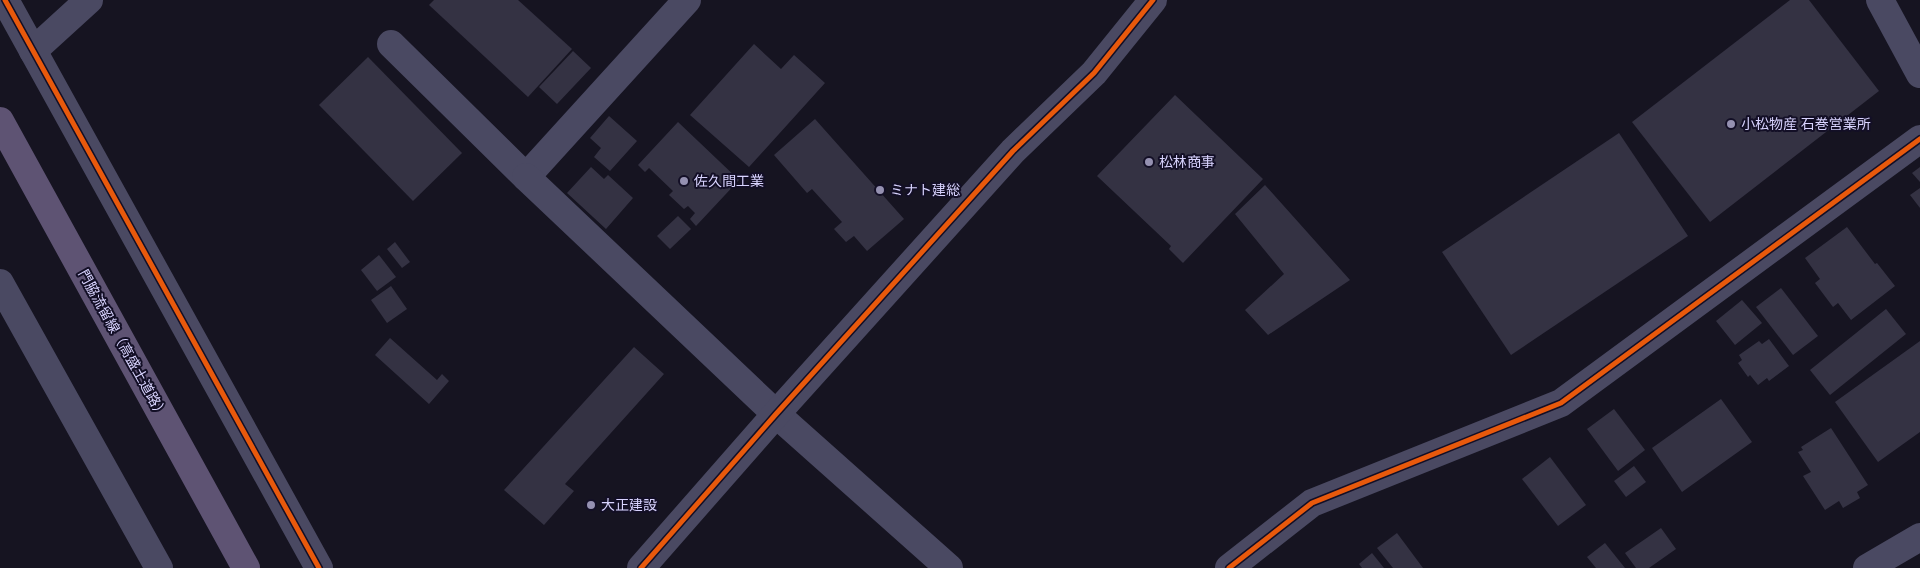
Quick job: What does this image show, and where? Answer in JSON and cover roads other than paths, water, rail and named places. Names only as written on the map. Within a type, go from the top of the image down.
[{"type":"main road","name":"門脇流留線（高盛土道路）","points":[[0,120],[246,568]]},
{"type":"street","points":[[5,0],[320,568]]},
{"type":"street","points":[[33,51],[89,0]]},
{"type":"street","points":[[526,177],[687,0]]},
{"type":"street","points":[[641,568],[776,414],[1013,151],[1094,73],[1153,0]]},
{"type":"street","points":[[1880,0],[1920,74]]},
{"type":"street","points":[[391,44],[526,177],[776,414],[947,567]]},
{"type":"street","points":[[1229,568],[1312,503],[1561,402],[1920,139]]},
{"type":"street","points":[[0,283],[159,568]]},
{"type":"street","points":[[1867,568],[1920,537]]},
{"type":"place","name":"小松物産 石巻営業所","points":[[1731,124]]},
{"type":"place","name":"松林商事","points":[[1149,162]]},
{"type":"place","name":"佐久間工業","points":[[684,181]]},
{"type":"place","name":"ミナト建総","points":[[880,190]]},
{"type":"place","name":"大正建設","points":[[591,505]]}]
